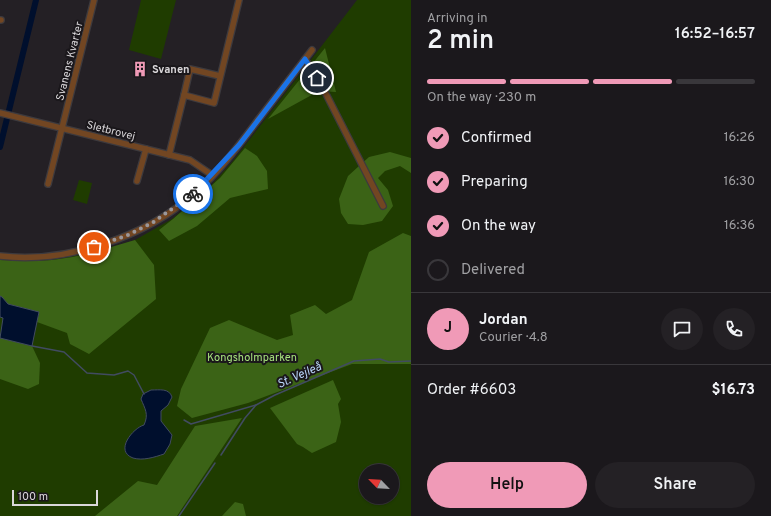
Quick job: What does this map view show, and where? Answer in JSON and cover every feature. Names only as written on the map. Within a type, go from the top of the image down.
[{"type":"street","name":"Svanens Kvarter","points":[[48,184],[94,0]]},
{"type":"street","points":[[184,95],[214,103],[239,0]]},
{"type":"street","points":[[0,256],[41,256],[69,253],[94,247],[128,235],[152,223],[186,201],[239,145],[312,50]]},
{"type":"street","points":[[305,59],[310,64],[383,206]]},
{"type":"street","points":[[169,155],[190,69],[220,76]]},
{"type":"street","name":"Sletbrovej","points":[[0,113],[190,160],[212,175]]},
{"type":"street","points":[[137,181],[146,149]]},
{"type":"green space","points":[[141,0],[176,0],[161,59],[129,50]]},
{"type":"green space","name":"Kongsholmparken","points":[[357,0],[411,0],[411,516],[0,516],[0,260],[18,261],[59,259],[102,250],[135,240],[172,219],[207,190],[233,161]]},
{"type":"green space","points":[[325,48],[336,92],[319,91],[268,119]]},
{"type":"green space","points":[[245,148],[257,156],[267,171],[268,189],[230,198],[197,226],[169,241],[159,230],[220,178]]},
{"type":"green space","points":[[390,152],[411,158],[411,173],[400,166],[385,171],[378,178],[388,190],[393,206],[382,221],[363,225],[348,224],[341,213],[339,199],[348,176],[369,157]]},
{"type":"green space","points":[[79,180],[92,183],[87,204],[73,200]]},
{"type":"green space","points":[[403,233],[411,236],[411,364],[352,364],[248,403],[192,418],[177,406],[181,389],[210,328],[229,320],[277,340],[293,335],[290,315],[315,305],[326,314],[352,300],[369,252]]},
{"type":"green space","points":[[135,240],[154,265],[156,299],[89,354],[70,344],[67,333],[37,322],[39,312],[8,304],[0,296],[0,260],[37,261],[69,258]]},
{"type":"green space","points":[[0,338],[32,346],[40,363],[39,384],[28,389],[0,379]]},
{"type":"green space","points":[[333,380],[341,399],[338,404],[341,422],[336,442],[312,453],[297,444],[270,408]]},
{"type":"green space","points":[[242,418],[177,516],[95,516],[138,481],[157,485],[195,426]]},
{"type":"green space","points":[[235,502],[243,504],[246,516],[222,516]]},
{"type":"water","points":[[0,296],[8,304],[39,312],[32,346],[0,338],[3,318],[0,317]]},
{"type":"water","points":[[151,390],[166,391],[171,394],[172,397],[168,405],[161,411],[161,421],[172,435],[170,444],[164,454],[145,459],[137,459],[128,455],[125,450],[125,445],[135,430],[144,425],[146,415],[141,399],[143,394]]},
{"type":"waterway","points":[[0,147],[36,0]]},
{"type":"waterway","points":[[32,346],[64,352],[87,373],[114,375],[128,371],[134,375],[144,394]]},
{"type":"waterway","name":"St. Vejleå","points":[[221,455],[245,418],[256,405],[275,395],[354,361],[380,359],[389,362],[411,361]]},
{"type":"waterway","points":[[184,420],[191,424],[256,405]]},
{"type":"waterway","points":[[179,516],[215,463]]},
{"type":"way so far","points":[[94,247],[128,235],[152,223],[186,201],[193,194]]},
{"type":"place","name":"Svanen","points":[[140,69]]},
{"type":"route","points":[[193,194],[239,145],[305,59],[310,64],[317,78]]}]
